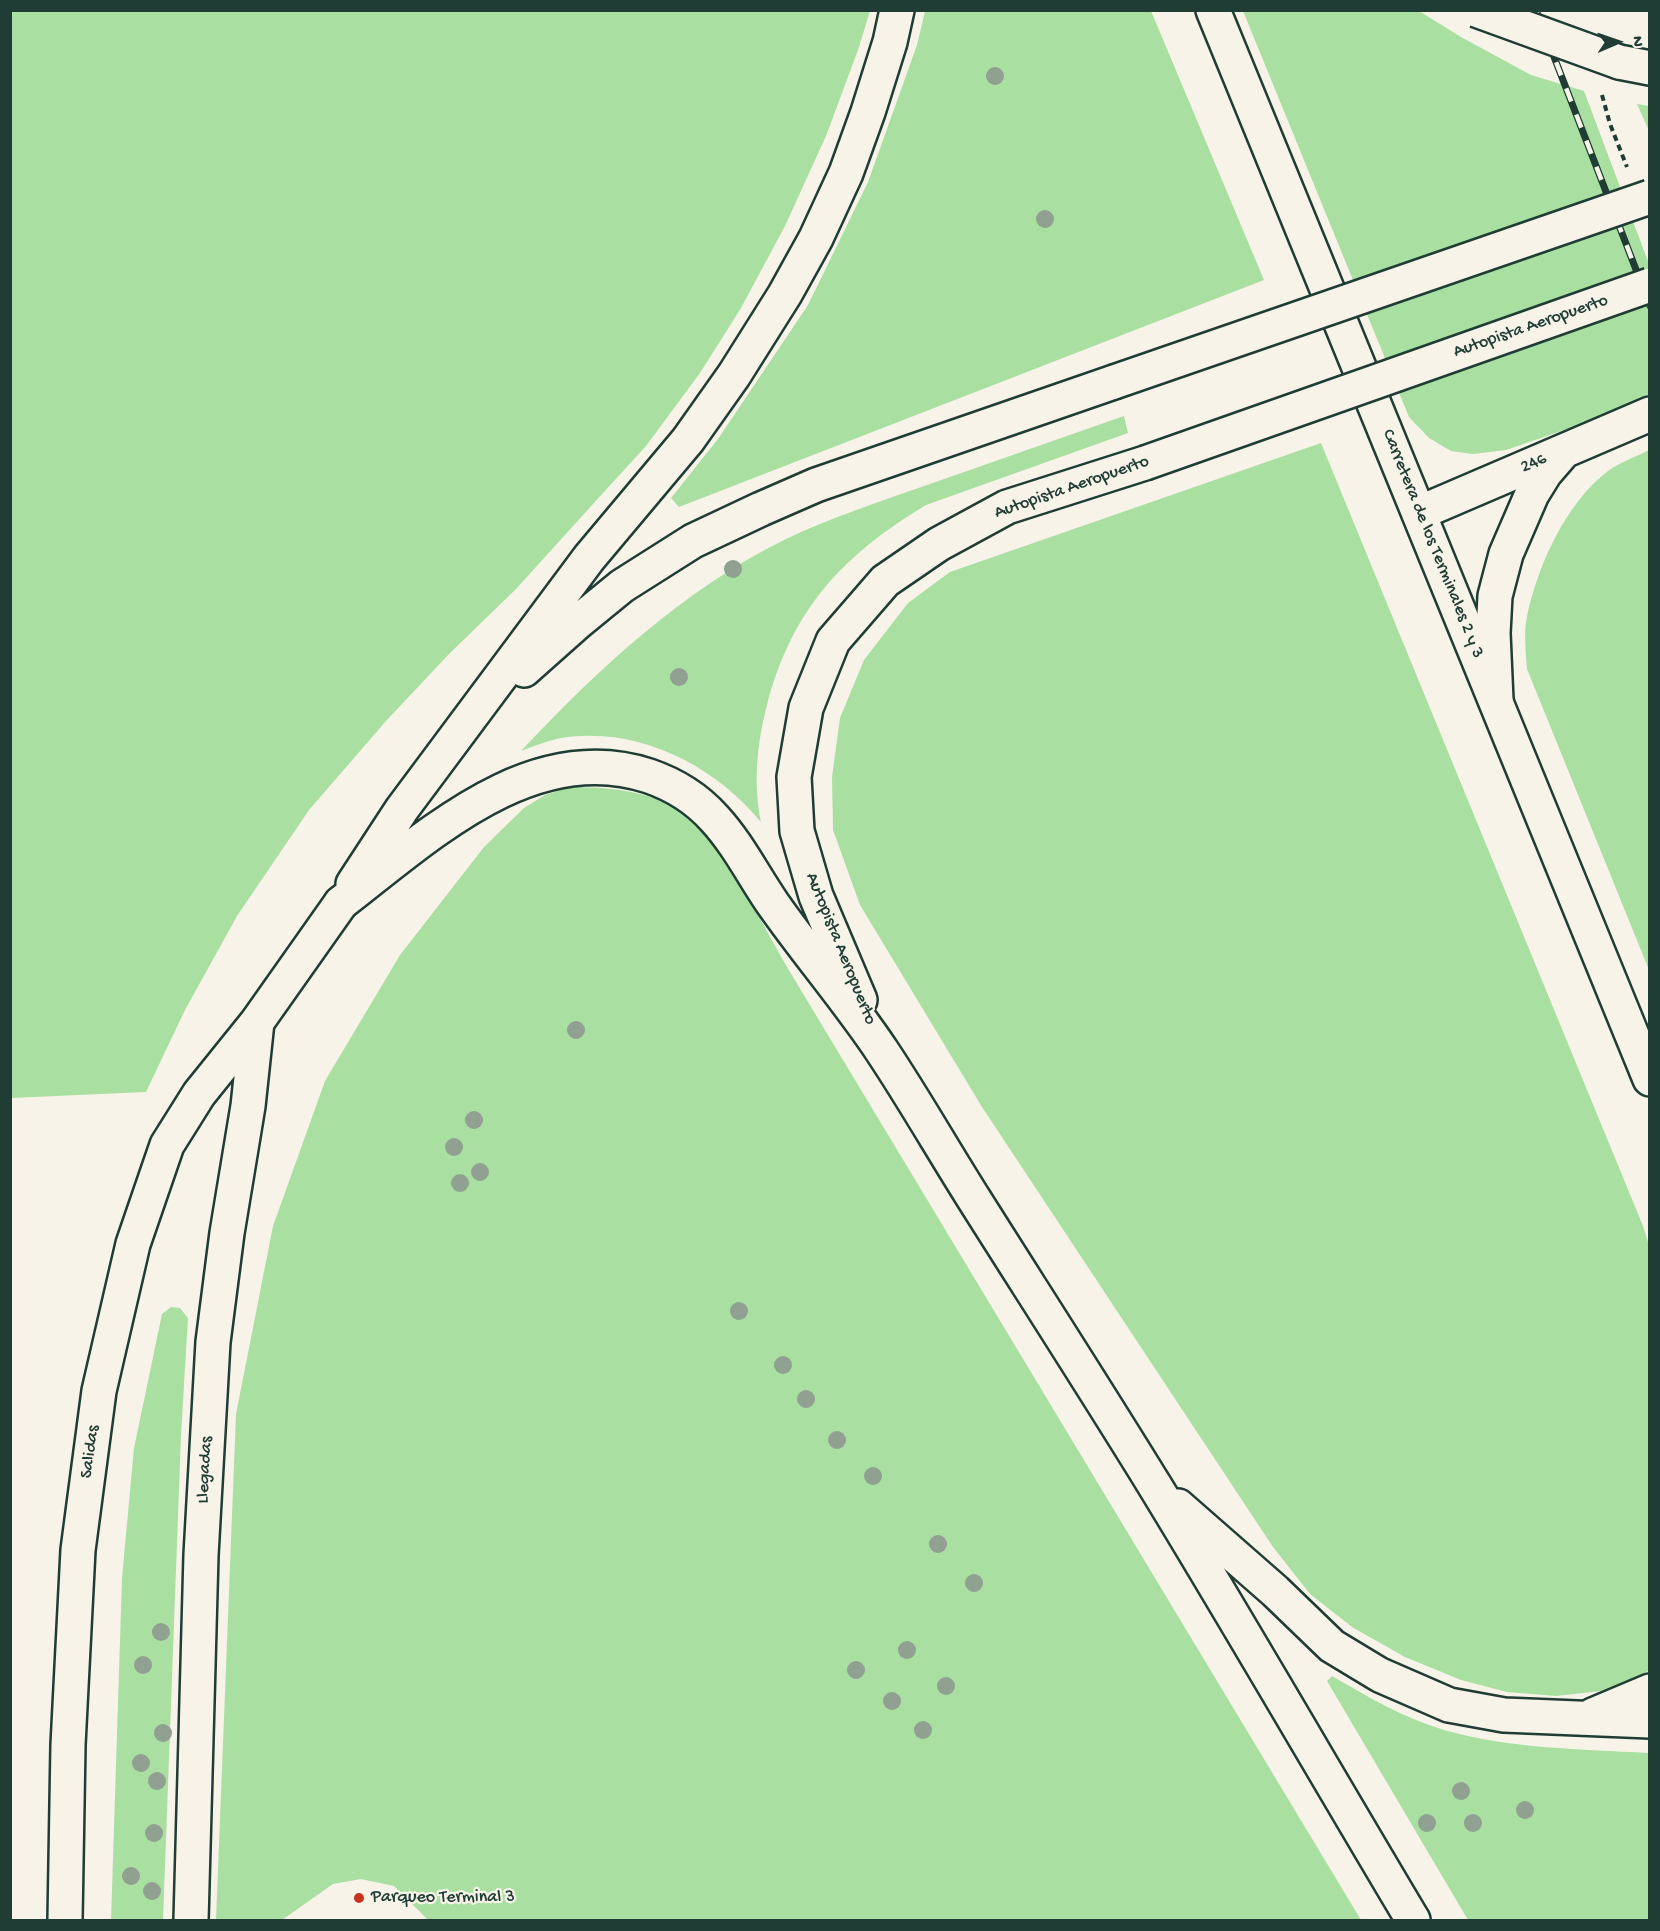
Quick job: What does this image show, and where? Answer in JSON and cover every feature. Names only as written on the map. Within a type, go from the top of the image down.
[{"type":"main road","points":[[453,742],[589,558],[688,440],[734,375],[785,294],[816,238],[846,173],[868,112],[897,10]]},
{"type":"main road","name":"Carretera de los Terminales 2 y 3","points":[[1213,10],[1650,1078]]},
{"type":"main road","points":[[1476,10],[1634,65]]},
{"type":"main road","points":[[453,742],[530,664],[622,586],[693,541],[761,508],[816,485],[1114,382],[1640,186]]},
{"type":"main road","name":"Autopista Aeropuerto","points":[[880,1049],[816,896],[798,831],[794,777],[806,708],[833,641],[885,581],[939,544],[1006,507],[1145,463],[1650,285]]},
{"type":"main road","name":"246","points":[[1419,513],[1650,414]]},
{"type":"main road","points":[[1496,702],[1494,596],[1506,554],[1532,494],[1545,473],[1564,451]]},
{"type":"main road","name":"Salidas","points":[[65,1920],[68,1745],[78,1550],[99,1392],[133,1244],[167,1145],[199,1095],[257,1022],[341,903],[402,809],[453,742]]},
{"type":"main road","points":[[341,903],[460,814],[508,787],[544,775],[574,770],[614,769],[646,775],[675,786],[712,815],[733,840],[771,901],[880,1049],[1155,1486],[1413,1920]]},
{"type":"main road","name":"Llegadas","points":[[191,1920],[201,1555],[213,1342],[227,1233],[248,1106],[257,1022]]},
{"type":"main road","points":[[1155,1486],[1275,1591],[1332,1646],[1380,1675],[1449,1706],[1504,1715],[1650,1722]]},
{"type":"main road","points":[[1582,1719],[1650,1691]]},
{"type":"path","points":[[1601,90],[1610,124],[1640,186]]},
{"type":"green space","points":[[10,11],[870,11],[826,136],[785,226],[741,308],[700,373],[646,446],[516,589],[449,654],[386,721],[309,810],[237,916],[185,1010],[146,1092],[11,1098]]},
{"type":"green space","points":[[925,11],[1151,11],[1264,280],[679,507],[671,498],[718,439],[808,305],[868,182],[917,45]]},
{"type":"green space","points":[[1243,11],[1419,11],[1531,75],[1584,91],[1649,264],[1649,401],[1506,450],[1473,454],[1451,451],[1429,438],[1409,417]]},
{"type":"green space","points":[[1637,104],[1649,106],[1649,131]]},
{"type":"green space","points":[[1124,416],[1128,433],[926,505],[870,544],[825,588],[806,613],[791,640],[767,705],[757,764],[757,793],[761,822],[742,801],[697,767],[645,744],[618,738],[589,736],[561,738],[521,751],[581,690],[644,633],[678,606],[748,559],[803,531],[838,517]]},
{"type":"green space","points":[[1321,443],[1649,1245],[1649,1670],[1601,1691],[1556,1696],[1507,1692],[1461,1680],[1405,1657],[1352,1627],[1310,1594],[1273,1547],[982,1107],[860,905],[833,830],[832,777],[840,718],[864,660],[908,603],[950,572]]},
{"type":"green space","points":[[1649,450],[1649,970],[1527,669],[1525,634],[1530,602],[1545,560],[1554,539],[1578,501],[1608,471]]},
{"type":"green space","points":[[570,787],[626,791],[665,803],[678,809],[701,826],[720,848],[787,967],[1361,1920],[428,1920],[394,1886],[361,1879],[333,1884],[282,1920],[216,1920],[236,1414],[273,1226],[325,1081],[400,955],[484,847],[524,808],[545,795]]},
{"type":"green space","points":[[171,1307],[180,1308],[188,1318],[181,1435],[163,1920],[111,1920],[122,1578],[134,1448],[162,1314]]},
{"type":"green space","points":[[1332,1676],[1400,1713],[1444,1730],[1520,1745],[1649,1753],[1649,1920],[1468,1920],[1327,1681]]},
{"type":"railway","points":[[1536,10],[1650,306]]},
{"type":"place","name":"Parqueo Terminal 3","points":[[359,1898]]}]
